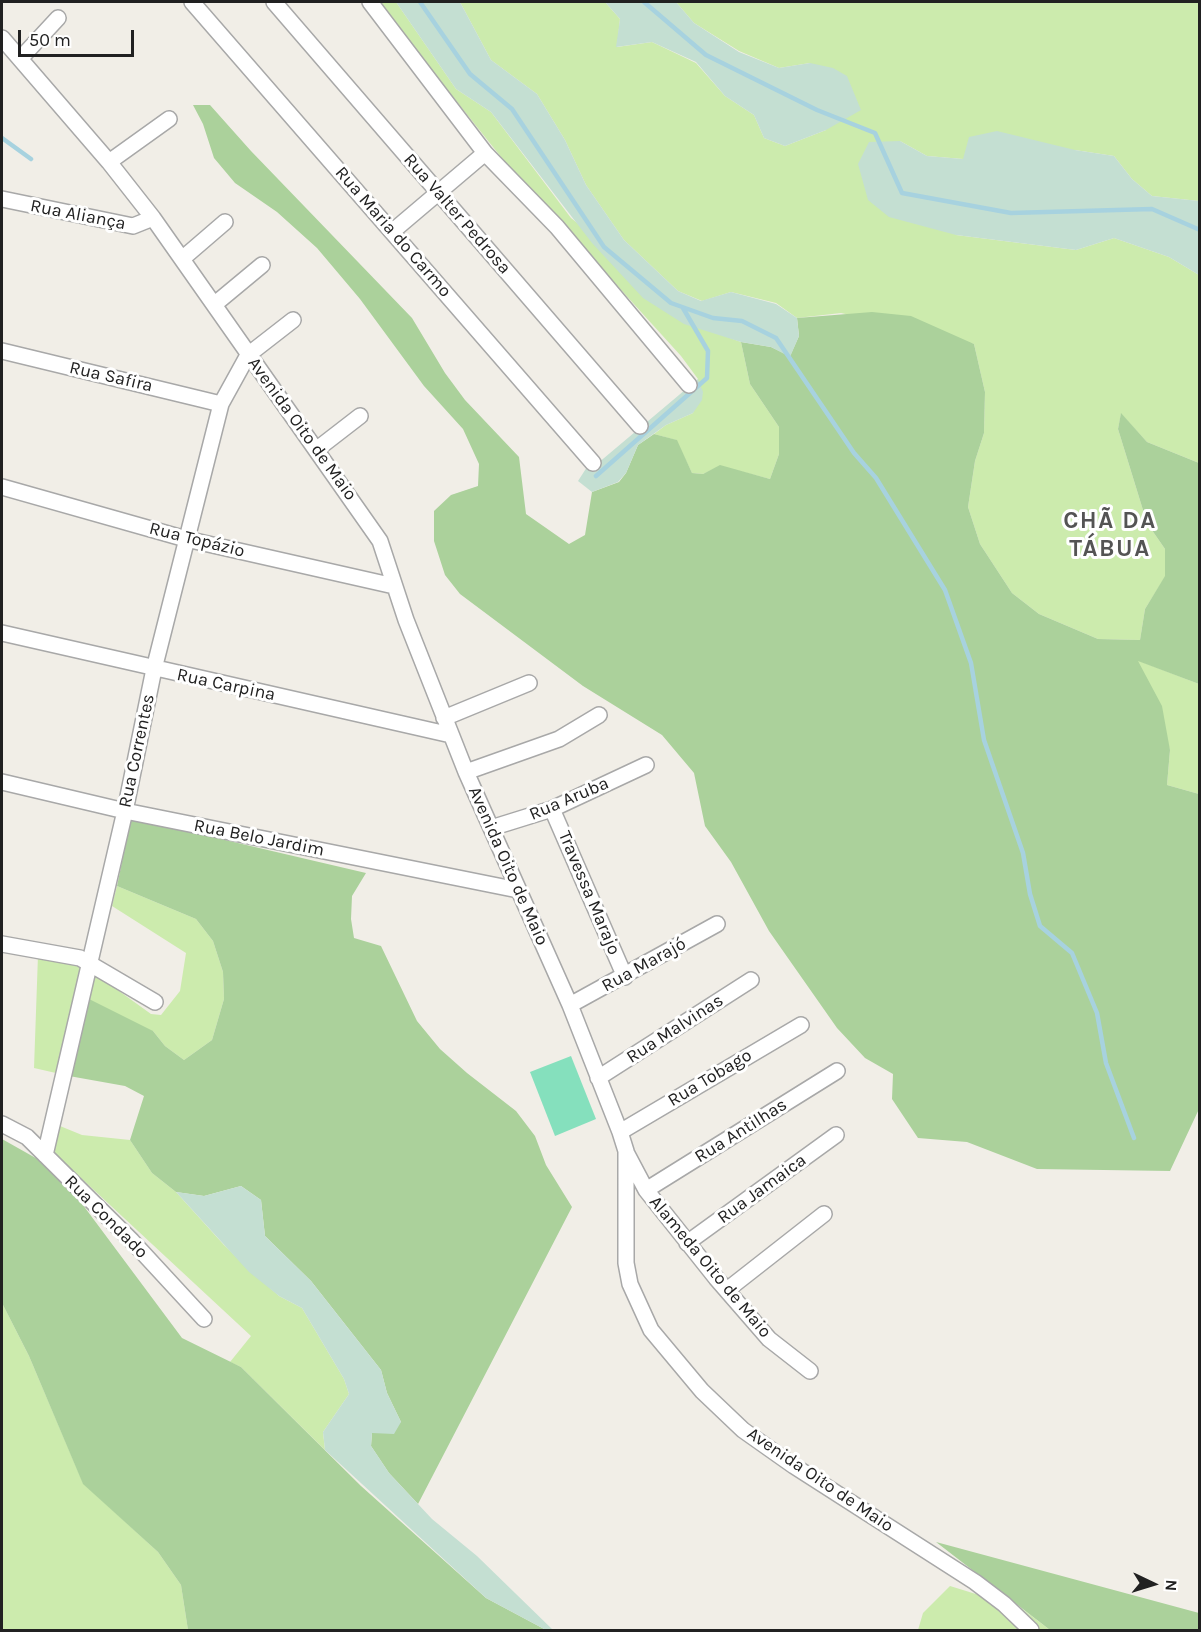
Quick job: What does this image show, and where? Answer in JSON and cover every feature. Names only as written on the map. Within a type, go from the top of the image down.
[{"type":"street","name":"Rua Maria do Carmo","points":[[192,2],[593,464]]},
{"type":"street","name":"Rua Valter Pedrosa","points":[[274,2],[640,426]]},
{"type":"street","points":[[370,2],[485,153],[557,227],[689,385]]},
{"type":"street","points":[[20,59],[58,18]]},
{"type":"street","name":"Avenida Oito de Maio","points":[[2,38],[109,162],[153,218],[380,541],[394,586],[444,718],[570,1005],[620,1132],[626,1151],[625,1233],[630,1284],[651,1330],[670,1356],[743,1430],[794,1466],[975,1582],[1004,1604],[1031,1630]]},
{"type":"street","points":[[109,162],[169,119]]},
{"type":"street","points":[[393,231],[485,153]]},
{"type":"street","name":"Rua Aliança","points":[[2,199],[133,226],[153,218]]},
{"type":"street","points":[[182,259],[225,222]]},
{"type":"street","points":[[215,304],[262,265]]},
{"type":"street","points":[[248,354],[293,320]]},
{"type":"street","name":"Rua Safira","points":[[2,351],[221,404]]},
{"type":"street","name":"Rua Correntes","points":[[45,1155],[125,811],[154,669],[186,539],[221,404],[248,354]]},
{"type":"street","points":[[316,450],[360,416]]},
{"type":"street","name":"Rua Topázio","points":[[2,487],[186,539],[394,586]]},
{"type":"street","name":"Rua Carpina","points":[[2,633],[451,735]]},
{"type":"street","points":[[444,718],[529,683]]},
{"type":"street","points":[[466,772],[559,739],[598,715]]},
{"type":"street","name":"Rua Aruba","points":[[491,828],[552,809],[646,765]]},
{"type":"street","name":"Rua Belo Jardim","points":[[2,782],[125,811],[518,890]]},
{"type":"street","name":"Travessa Marajo","points":[[552,809],[625,977]]},
{"type":"street","name":"Rua Marajó","points":[[570,1005],[625,977],[717,924]]},
{"type":"street","points":[[2,944],[80,958],[155,1002]]},
{"type":"street","name":"Rua Malvinas","points":[[598,1078],[751,980]]},
{"type":"street","name":"Rua Tobago","points":[[620,1132],[801,1025]]},
{"type":"street","name":"Rua Antilhas","points":[[646,1190],[837,1071]]},
{"type":"street","name":"Rua Condado","points":[[2,1124],[27,1137],[204,1319]]},
{"type":"street","name":"Rua Jamaica","points":[[687,1243],[836,1136]]},
{"type":"street","name":"Alameda Oito de Maio","points":[[626,1151],[646,1190],[687,1243],[769,1339],[810,1371]]},
{"type":"street","points":[[727,1290],[824,1214]]},
{"type":"green space","points":[[377,2],[396,2],[456,89],[491,112],[571,218],[714,332],[741,342],[750,384],[779,427],[779,454],[770,479],[720,466],[703,474],[692,473],[676,440],[654,434],[666,425],[693,413],[698,379],[681,356],[505,162]]},
{"type":"green space","points":[[396,2],[460,2],[491,60],[537,94],[565,140],[586,185],[624,240],[678,291],[701,301],[731,292],[776,304],[797,318],[799,336],[790,357],[771,347],[741,342],[684,324],[643,298],[592,243],[491,112],[456,89]]},
{"type":"green space","points":[[460,2],[605,2],[620,19],[617,47],[652,42],[696,63],[725,96],[754,115],[764,138],[785,146],[826,130],[810,63],[779,68],[739,51],[694,23],[676,2],[1199,2],[1199,201],[1152,196],[1132,179],[1114,156],[1075,150],[963,159],[927,156],[900,141],[956,235],[1076,250],[1114,238],[1169,257],[1199,275],[1199,463],[1147,442],[1121,414],[1118,429],[1147,523],[1165,549],[1165,577],[1145,609],[1140,640],[1098,639],[1039,614],[1012,593],[980,544],[968,507],[975,461],[984,433],[985,392],[974,344],[841,313],[797,318],[776,303],[731,292],[702,301],[678,291],[624,240],[586,185],[565,140],[537,94],[491,60]]},
{"type":"green space","points":[[605,2],[676,2],[694,23],[739,52],[779,68],[810,63],[833,68],[847,76],[861,110],[826,130],[785,146],[764,138],[754,115],[725,96],[696,62],[652,42],[616,47],[620,19]]},
{"type":"green space","points":[[193,105],[210,105],[251,151],[412,318],[445,373],[465,400],[519,457],[526,514],[569,544],[585,535],[592,492],[619,482],[626,473],[638,445],[654,434],[677,440],[692,473],[703,474],[720,465],[770,479],[779,454],[779,427],[750,384],[741,342],[771,347],[790,356],[799,336],[797,318],[872,312],[911,316],[974,344],[985,392],[984,433],[975,461],[968,507],[980,544],[1012,593],[1039,614],[1098,639],[1140,640],[1145,609],[1165,576],[1165,549],[1147,523],[1118,429],[1121,413],[1147,442],[1199,463],[1199,684],[1138,661],[1162,706],[1170,750],[1167,785],[1199,794],[1199,1109],[1170,1171],[1037,1169],[967,1142],[918,1138],[892,1099],[893,1074],[865,1058],[837,1028],[769,931],[731,862],[705,826],[694,773],[662,735],[583,686],[460,594],[445,575],[434,541],[434,511],[451,495],[478,486],[479,464],[463,429],[424,386],[360,299],[317,248],[277,212],[235,183],[214,158],[203,124]]},
{"type":"green space","points":[[997,131],[1075,150],[1114,156],[1132,179],[1152,196],[1199,201],[1199,275],[1169,257],[1114,238],[1076,250],[956,235],[889,217],[868,200],[858,164],[869,142],[900,141],[927,156],[963,159],[969,137]]},
{"type":"green space","points":[[698,379],[703,392],[702,400],[693,413],[666,425],[638,445],[626,473],[618,482],[592,492],[578,481],[587,467],[591,469]]},
{"type":"green space","points":[[1137,660],[1199,684],[1199,794],[1167,785],[1170,750]]},
{"type":"green space","points":[[131,818],[366,873],[352,896],[351,919],[354,938],[381,946],[417,1021],[440,1049],[516,1111],[535,1136],[546,1165],[572,1207],[418,1504],[389,1473],[371,1446],[372,1433],[401,1422],[387,1393],[381,1370],[311,1281],[265,1236],[261,1200],[241,1186],[204,1196],[176,1192],[152,1173],[130,1140],[144,1096],[125,1086],[69,1076],[89,999],[153,1031],[165,1046],[184,1060],[212,1040],[224,999],[223,972],[213,941],[196,919],[117,886]]},
{"type":"green space","points":[[117,886],[196,919],[213,941],[223,972],[224,999],[212,1040],[184,1060],[165,1046],[153,1031],[69,1076],[34,1068],[38,955],[80,963],[151,1014],[161,1015],[180,991],[186,953],[112,906]]},
{"type":"green space","points":[[571,1056],[596,1119],[555,1136],[530,1072]]},
{"type":"green space","points":[[60,1126],[82,1135],[130,1140],[152,1173],[176,1192],[224,1245],[279,1296],[302,1308],[344,1379],[349,1394],[323,1432],[325,1450],[241,1367],[230,1362],[251,1336],[54,1153]]},
{"type":"green space","points":[[2,1139],[41,1161],[74,1193],[182,1338],[241,1367],[361,1486],[486,1598],[546,1630],[188,1630],[181,1585],[158,1552],[83,1484],[29,1356],[2,1303]]},
{"type":"green space","points":[[241,1186],[261,1200],[265,1236],[311,1281],[381,1370],[387,1393],[401,1422],[394,1434],[372,1433],[371,1446],[389,1473],[432,1519],[477,1556],[553,1630],[546,1630],[486,1598],[325,1450],[323,1432],[349,1394],[344,1379],[302,1308],[279,1296],[249,1272],[176,1192],[204,1196]]},
{"type":"green space","points":[[2,1303],[29,1356],[83,1483],[158,1552],[181,1585],[188,1630],[2,1630]]},
{"type":"green space","points":[[936,1542],[1199,1613],[1199,1630],[1050,1630]]},
{"type":"green space","points":[[950,1586],[1021,1608],[1050,1630],[918,1630],[923,1613]]},
{"type":"waterway","points":[[420,2],[470,74],[512,109],[604,247],[671,303],[713,318],[742,321],[776,338],[854,453],[876,478],[945,590],[971,663],[984,740],[1023,853],[1030,894],[1040,926],[1072,953],[1097,1013],[1106,1063],[1134,1138]]},
{"type":"waterway","points":[[644,2],[706,55],[817,110],[875,133],[902,193],[1011,213],[1152,209],[1200,230]]},
{"type":"waterway","points":[[2,138],[31,159]]},
{"type":"waterway","points":[[596,476],[707,378],[708,351],[683,308]]},
{"type":"district","name":"CHÃ DA TÁBUA","points":[[1110,535]]}]
